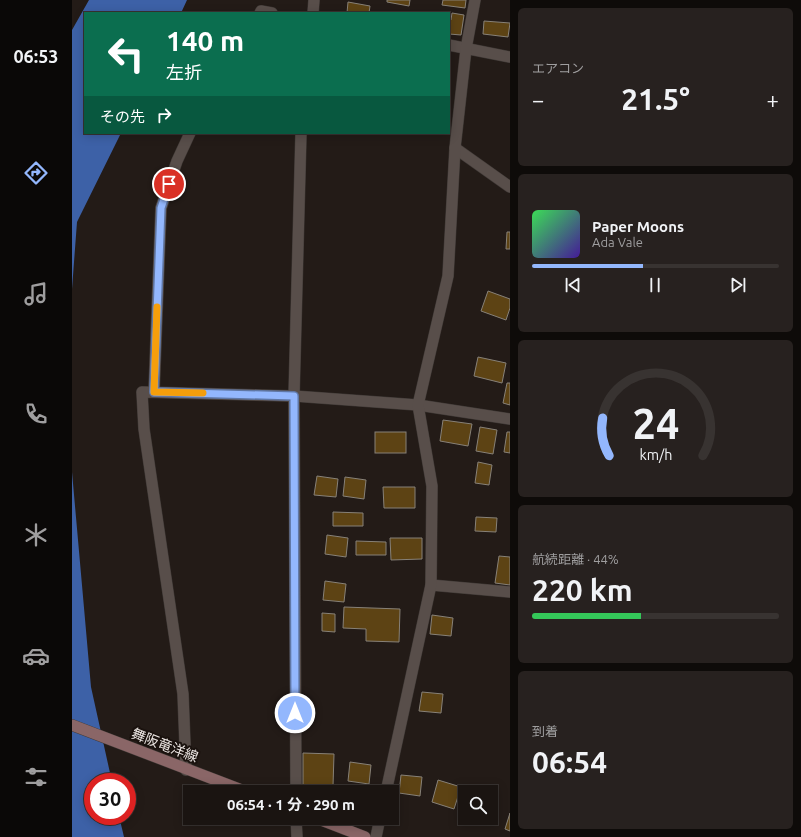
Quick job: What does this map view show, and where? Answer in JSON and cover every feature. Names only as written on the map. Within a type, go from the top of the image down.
[{"type":"main road","name":"舞阪竜洋線","points":[[72,725],[228,785]]},
{"type":"main road","points":[[334,825],[365,837]]},
{"type":"street","points":[[313,12],[314,0]]},
{"type":"street","points":[[387,785],[430,584],[432,486],[418,405],[448,276],[455,148],[466,49],[475,0]]},
{"type":"street","points":[[450,45],[510,57]]},
{"type":"street","points":[[154,392],[161,208],[190,134]]},
{"type":"street","points":[[296,785],[294,396],[301,134]]},
{"type":"street","points":[[455,148],[510,187]]},
{"type":"street","points":[[186,770],[183,694],[144,429],[142,392],[294,396],[418,405],[510,419]]},
{"type":"street","points":[[430,584],[510,592]]},
{"type":"street","points":[[296,825],[297,837]]},
{"type":"street","points":[[376,837],[379,825]]},
{"type":"water","points":[[89,0],[187,0],[181,12],[84,12],[84,134],[121,134],[77,222],[72,289],[72,30]]},
{"type":"water","points":[[72,472],[91,687],[110,773],[84,773],[84,825],[121,825],[124,837],[72,837]]},
{"type":"building","points":[[387,0],[410,0],[409,6],[387,2]]},
{"type":"building","points":[[443,0],[466,0],[465,8],[442,5]]},
{"type":"building","points":[[348,2],[370,6],[369,12],[347,12]]},
{"type":"building","points":[[452,13],[464,15],[461,35],[450,34]]},
{"type":"building","points":[[484,21],[510,23],[508,37],[483,34]]},
{"type":"building","points":[[507,232],[510,232],[510,249],[506,249]]},
{"type":"building","points":[[488,291],[510,299],[510,308],[506,320],[481,311]]},
{"type":"building","points":[[478,357],[506,363],[502,383],[474,376]]},
{"type":"building","points":[[507,383],[510,383],[510,405],[503,403]]},
{"type":"building","points":[[443,420],[472,424],[468,446],[440,441]]},
{"type":"building","points":[[480,427],[497,430],[493,454],[476,451]]},
{"type":"building","points":[[375,432],[406,432],[406,453],[375,453]]},
{"type":"building","points":[[507,432],[510,432],[510,453],[504,452]]},
{"type":"building","points":[[478,462],[492,465],[489,485],[475,483]]},
{"type":"building","points":[[317,476],[338,479],[336,497],[314,495]]},
{"type":"building","points":[[345,477],[366,480],[364,499],[343,496]]},
{"type":"building","points":[[383,487],[415,487],[415,508],[384,508]]},
{"type":"building","points":[[333,512],[363,513],[363,526],[333,526]]},
{"type":"building","points":[[476,517],[497,518],[496,532],[475,531]]},
{"type":"building","points":[[327,535],[348,538],[346,557],[325,554]]},
{"type":"building","points":[[390,538],[422,538],[422,559],[391,560]]},
{"type":"building","points":[[356,541],[386,542],[386,555],[356,555]]},
{"type":"building","points":[[499,556],[510,557],[510,585],[495,583]]},
{"type":"building","points":[[325,581],[346,584],[344,602],[323,600]]},
{"type":"building","points":[[344,607],[400,609],[399,642],[366,641],[366,629],[343,628]]},
{"type":"building","points":[[322,613],[335,614],[335,632],[322,631]]},
{"type":"building","points":[[432,615],[453,618],[451,636],[430,634]]},
{"type":"building","points":[[422,692],[443,694],[441,713],[419,711]]},
{"type":"building","points":[[303,753],[334,754],[333,785],[303,785]]},
{"type":"building","points":[[350,762],[371,765],[369,784],[348,781]]},
{"type":"building","points":[[401,775],[422,777],[420,796],[399,793]]},
{"type":"building","points":[[438,780],[458,786],[458,796],[454,809],[432,802]]},
{"type":"building","points":[[510,813],[510,831],[505,829]]},
{"type":"slow traffic","points":[[157,307],[154,392],[203,393]]},
{"type":"route","points":[[169,184],[161,208],[154,392],[294,396],[295,713]]}]
